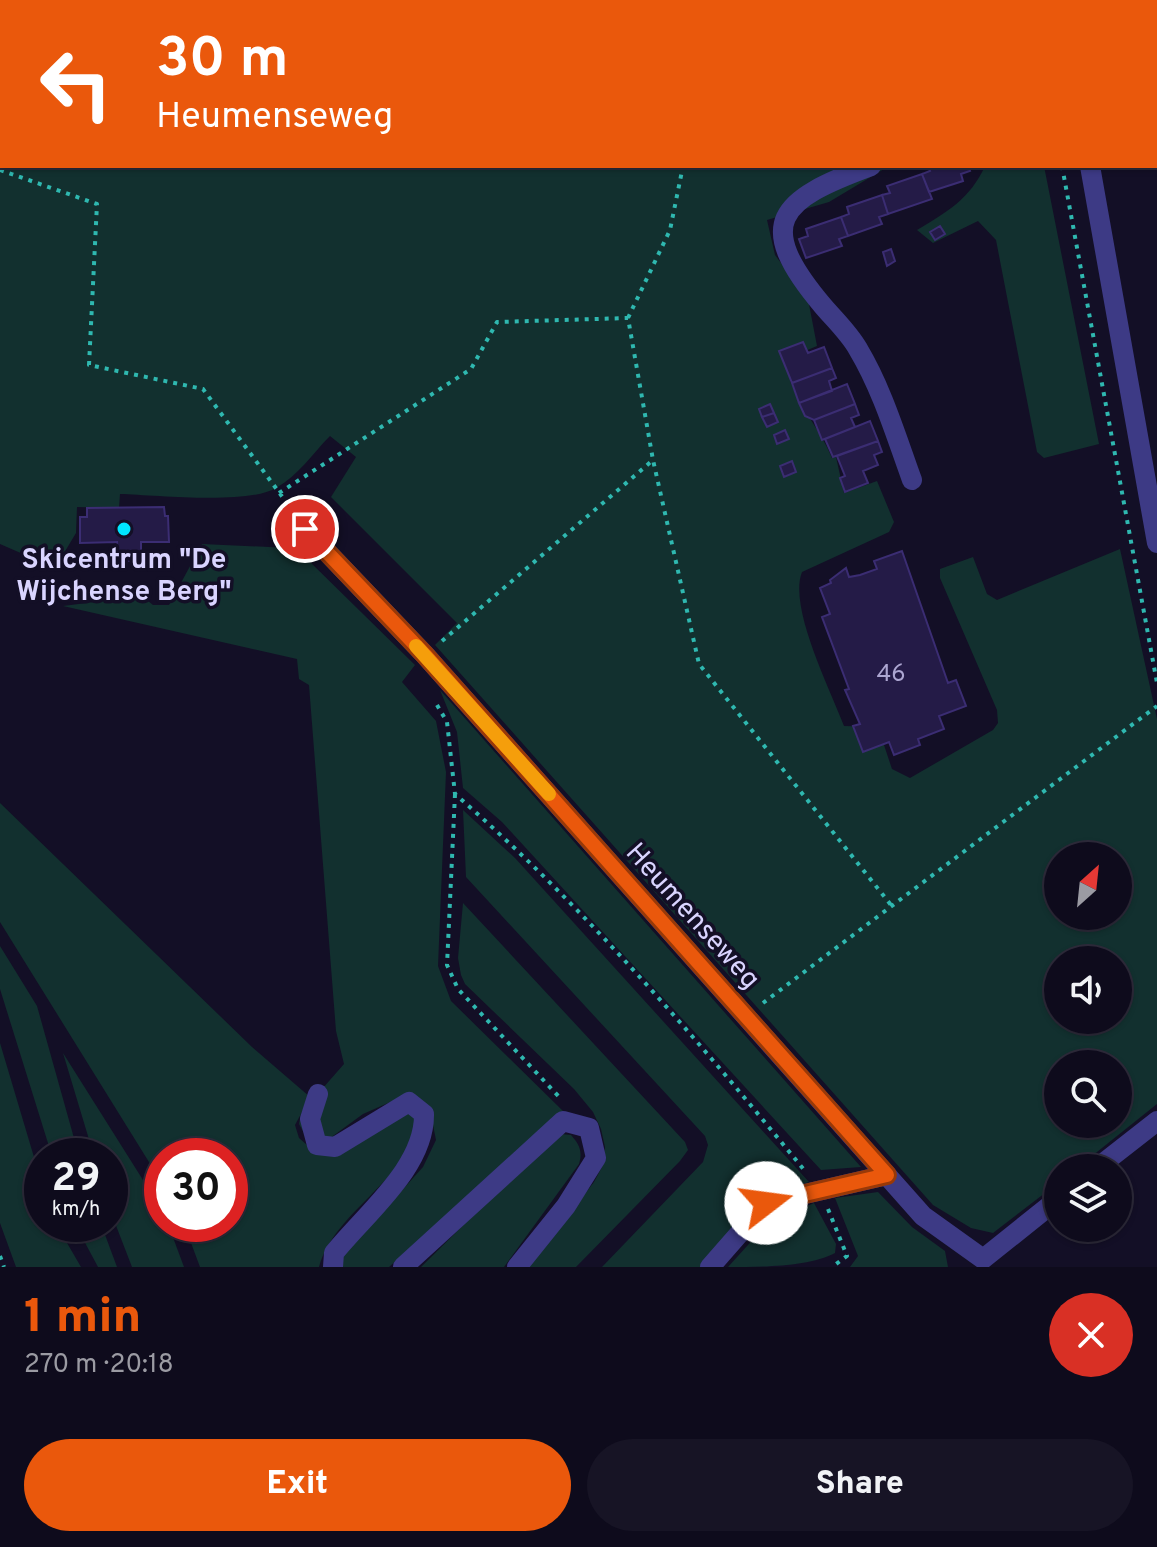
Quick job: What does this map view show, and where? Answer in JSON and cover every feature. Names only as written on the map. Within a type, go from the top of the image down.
[{"type":"street","points":[[867,168],[807,197],[789,211],[780,232],[784,249],[797,275],[857,347],[887,410],[912,480]]},
{"type":"street","points":[[1090,168],[1157,543]]},
{"type":"street","name":"Heumenseweg","points":[[305,529],[425,655],[923,1216],[983,1259],[1044,1210]]},
{"type":"street","points":[[318,1094],[310,1119],[317,1145],[335,1147],[409,1102],[424,1114],[425,1136],[400,1176],[334,1253],[333,1267]]},
{"type":"street","points":[[403,1267],[563,1121],[589,1128],[596,1158],[566,1206],[517,1267]]},
{"type":"street","points":[[1115,1154],[1157,1121]]},
{"type":"street","points":[[710,1267],[766,1203],[887,1175]]},
{"type":"path","points":[[683,168],[670,230],[628,318],[653,460],[699,664],[891,905]]},
{"type":"path","points":[[1062,168],[1157,683]]},
{"type":"path","points":[[0,170],[97,204],[89,365],[203,389],[305,529]]},
{"type":"path","points":[[279,493],[471,369],[497,322],[628,318]]},
{"type":"path","points":[[745,1016],[1157,706]]},
{"type":"path","points":[[455,794],[447,965],[458,989],[589,1128]]},
{"type":"path","points":[[0,1256],[4,1267]]},
{"type":"green space","points":[[0,168],[886,168],[829,202],[767,220],[775,255],[808,299],[817,346],[791,357],[798,377],[790,381],[832,458],[836,457],[844,493],[877,481],[894,522],[889,532],[802,572],[799,587],[806,627],[844,726],[878,727],[892,769],[910,778],[993,730],[998,723],[997,710],[940,578],[940,569],[973,557],[987,594],[997,600],[1120,549],[1157,719],[1157,1104],[1132,1124],[1132,1050],[1044,1050],[1044,1138],[1114,1138],[1094,1154],[1044,1154],[1044,1194],[993,1233],[971,1228],[933,1205],[435,645],[457,623],[331,497],[356,457],[330,436],[292,477],[276,488],[223,498],[120,494],[119,508],[77,507],[76,533],[55,568],[0,544]]},
{"type":"green space","points":[[984,168],[1044,168],[1099,444],[1044,458],[1037,452],[996,240],[978,221],[933,243],[917,230],[948,211],[965,196]]},
{"type":"green space","points":[[202,544],[290,548],[308,560],[415,665],[402,682],[436,721],[446,772],[438,966],[451,1001],[563,1111],[389,1267],[342,1267],[341,1258],[423,1167],[436,1140],[430,1110],[404,1096],[363,1114],[322,1144],[309,1142],[299,1124],[301,1113],[344,1064],[336,1031],[309,685],[299,679],[297,659],[63,606],[142,596],[153,605],[169,605]]},
{"type":"green space","points":[[440,690],[861,1167],[821,1170],[502,822],[463,788],[457,732]]},
{"type":"green space","points":[[0,803],[252,1047],[310,1097],[295,1125],[299,1138],[307,1145],[409,1111],[418,1122],[411,1143],[386,1179],[340,1228],[319,1267],[200,1267],[191,1242],[248,1242],[248,1138],[144,1138],[144,1154],[0,922]]},
{"type":"green space","points":[[463,810],[515,858],[809,1182],[781,1191],[702,1267],[602,1267],[703,1162],[708,1145],[705,1136],[466,877]]},
{"type":"green space","points":[[463,903],[685,1142],[688,1150],[576,1267],[528,1267],[594,1182],[602,1167],[605,1147],[601,1129],[593,1112],[574,1089],[465,984],[458,958]]},
{"type":"green space","points":[[0,946],[37,1006],[74,1138],[46,1138],[0,989]]},
{"type":"green space","points":[[0,1043],[28,1138],[24,1138],[24,1242],[66,1242],[81,1267],[16,1267],[0,1223]]},
{"type":"green space","points":[[63,1053],[117,1138],[89,1138]]},
{"type":"green space","points":[[561,1134],[571,1135],[576,1142],[580,1151],[579,1164],[504,1267],[421,1267],[515,1174]]},
{"type":"green space","points":[[128,1156],[144,1182],[144,1242],[175,1242],[184,1267],[132,1267],[122,1242],[128,1242]]},
{"type":"green space","points":[[878,1192],[912,1227],[945,1251],[948,1267],[850,1267],[858,1256],[835,1198]]},
{"type":"green space","points":[[814,1203],[836,1244],[835,1253],[798,1264],[728,1267],[767,1224]]},
{"type":"green space","points":[[85,1242],[108,1242],[117,1267],[98,1267]]},
{"type":"building","points":[[929,168],[969,168],[970,171],[961,174],[963,181],[929,192],[922,174],[930,171]]},
{"type":"building","points":[[922,174],[932,199],[888,214],[882,195],[890,193],[887,186]]},
{"type":"building","points":[[882,195],[888,214],[879,217],[882,224],[848,236],[841,217],[849,214],[847,207]]},
{"type":"building","points":[[841,217],[848,236],[839,239],[842,246],[806,258],[799,239],[808,236],[806,229]]},
{"type":"building","points":[[940,226],[945,234],[935,240],[930,232]]},
{"type":"building","points":[[891,249],[895,261],[887,266],[883,252]]},
{"type":"building","points":[[803,342],[808,353],[824,347],[832,368],[792,383],[779,351]]},
{"type":"building","points":[[832,368],[836,378],[829,381],[832,391],[799,403],[792,383]]},
{"type":"building","points":[[847,384],[855,404],[814,420],[805,416],[799,403]]},
{"type":"building","points":[[770,404],[774,413],[762,417],[759,409]]},
{"type":"building","points":[[855,404],[859,415],[851,418],[855,427],[822,440],[814,420]]},
{"type":"building","points":[[774,413],[778,422],[767,427],[762,417]]},
{"type":"building","points":[[870,421],[878,441],[833,457],[825,439]]},
{"type":"building","points":[[785,430],[789,439],[777,444],[774,435]]},
{"type":"building","points":[[878,441],[882,452],[874,455],[878,465],[863,471],[868,483],[845,492],[840,478],[845,476],[837,456]]},
{"type":"building","points":[[792,461],[796,472],[784,477],[780,466]]},
{"type":"building","name":"Skicentrum \"De Wijchense Berg\"","points":[[164,507],[165,516],[168,516],[169,542],[141,542],[141,550],[133,561],[126,561],[117,551],[117,542],[80,543],[80,517],[87,517],[87,508]]},
{"type":"building","points":[[902,551],[948,683],[956,680],[966,706],[939,716],[944,729],[918,739],[920,745],[894,755],[889,742],[863,752],[853,726],[860,724],[845,690],[849,689],[822,617],[830,614],[820,588],[831,583],[830,580],[846,568],[849,577],[860,575],[877,569],[874,561]]},
{"type":"building","points":[[73,582],[85,584],[83,593],[72,591]]},
{"type":"slow traffic","points":[[416,646],[549,794]]},
{"type":"place","name":"Skicentrum \"De Wijchense Berg\"","points":[[124,529]]},
{"type":"route","points":[[305,529],[425,655],[887,1175],[766,1203]]}]
